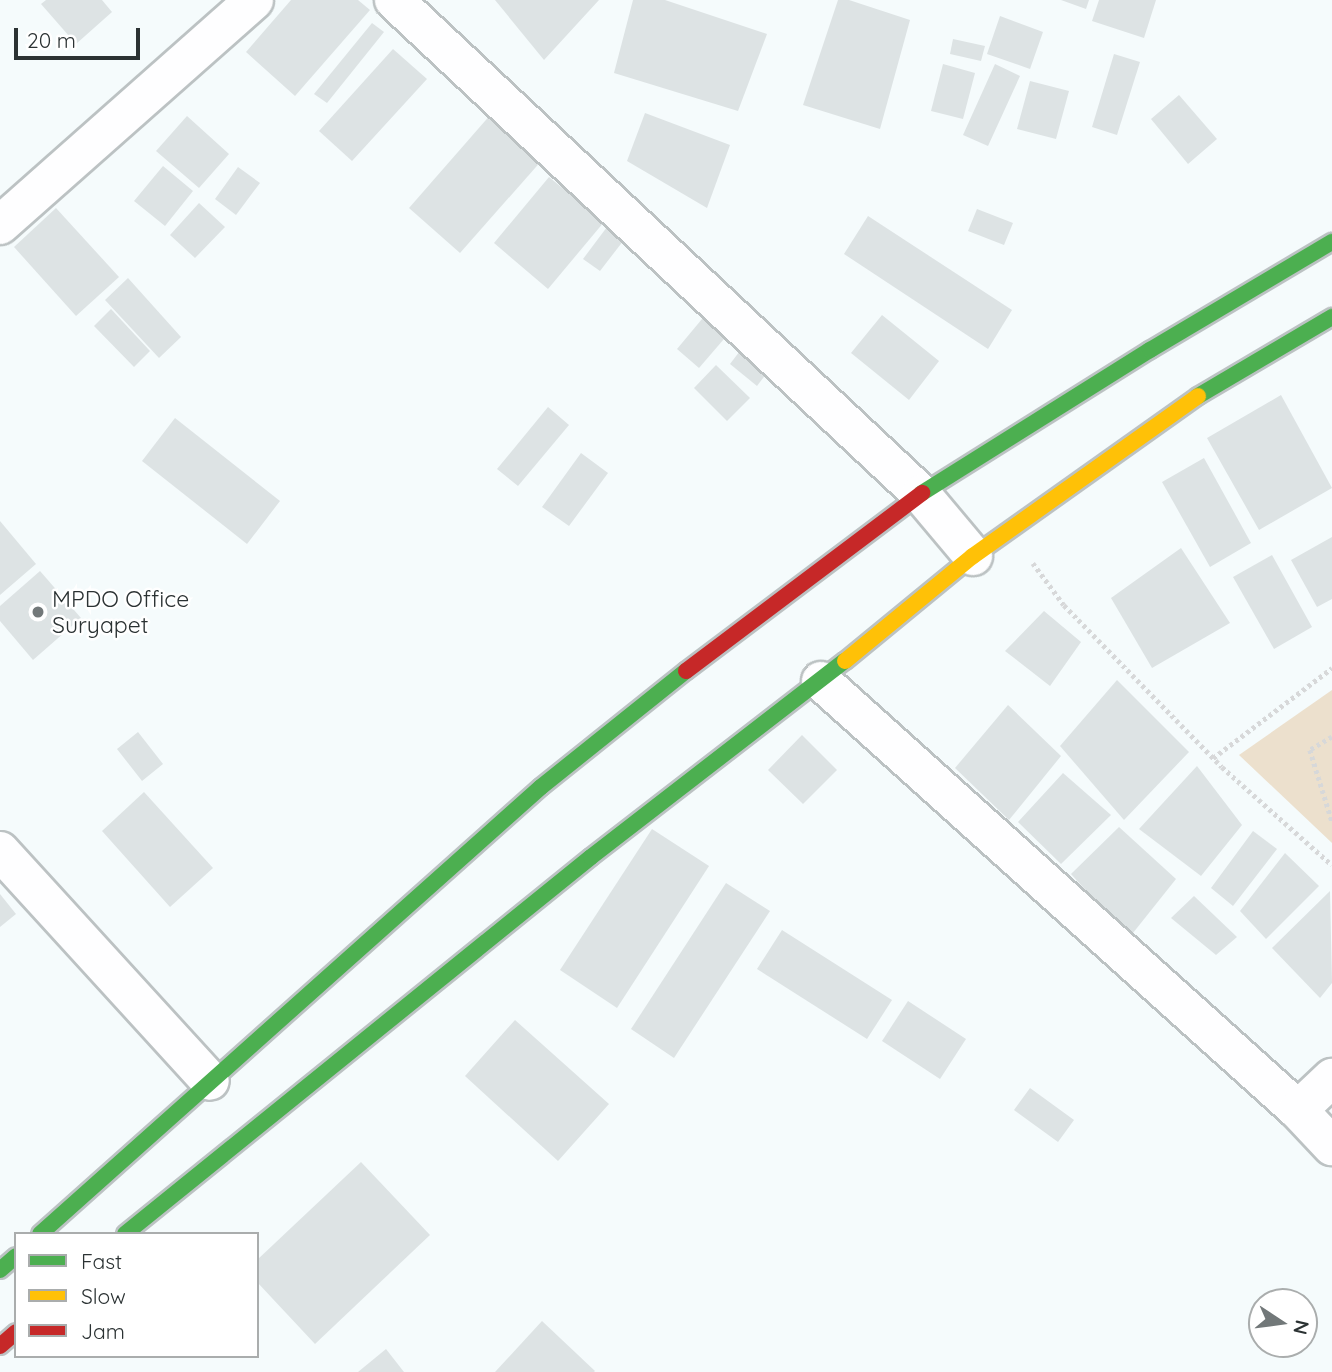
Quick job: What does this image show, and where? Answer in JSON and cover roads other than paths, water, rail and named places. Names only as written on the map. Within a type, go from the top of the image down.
[{"type":"main road","points":[[42,1232],[541,787],[751,620],[921,494],[1150,350],[1332,242]]},
{"type":"main road","points":[[127,1232],[591,857],[821,681],[973,556],[1178,408],[1332,317]]},
{"type":"main road","points":[[0,1270],[14,1258]]},
{"type":"main road","points":[[0,1346],[14,1334]]},
{"type":"street","points":[[0,225],[254,0]]},
{"type":"street","points":[[394,0],[921,494],[973,556]]},
{"type":"street","points":[[821,681],[1298,1110],[1332,1146]]},
{"type":"street","points":[[0,851],[210,1082]]},
{"type":"street","points":[[1298,1110],[1332,1078]]},
{"type":"place","name":"MPDO Office Suryapet","points":[[38,612]]}]
